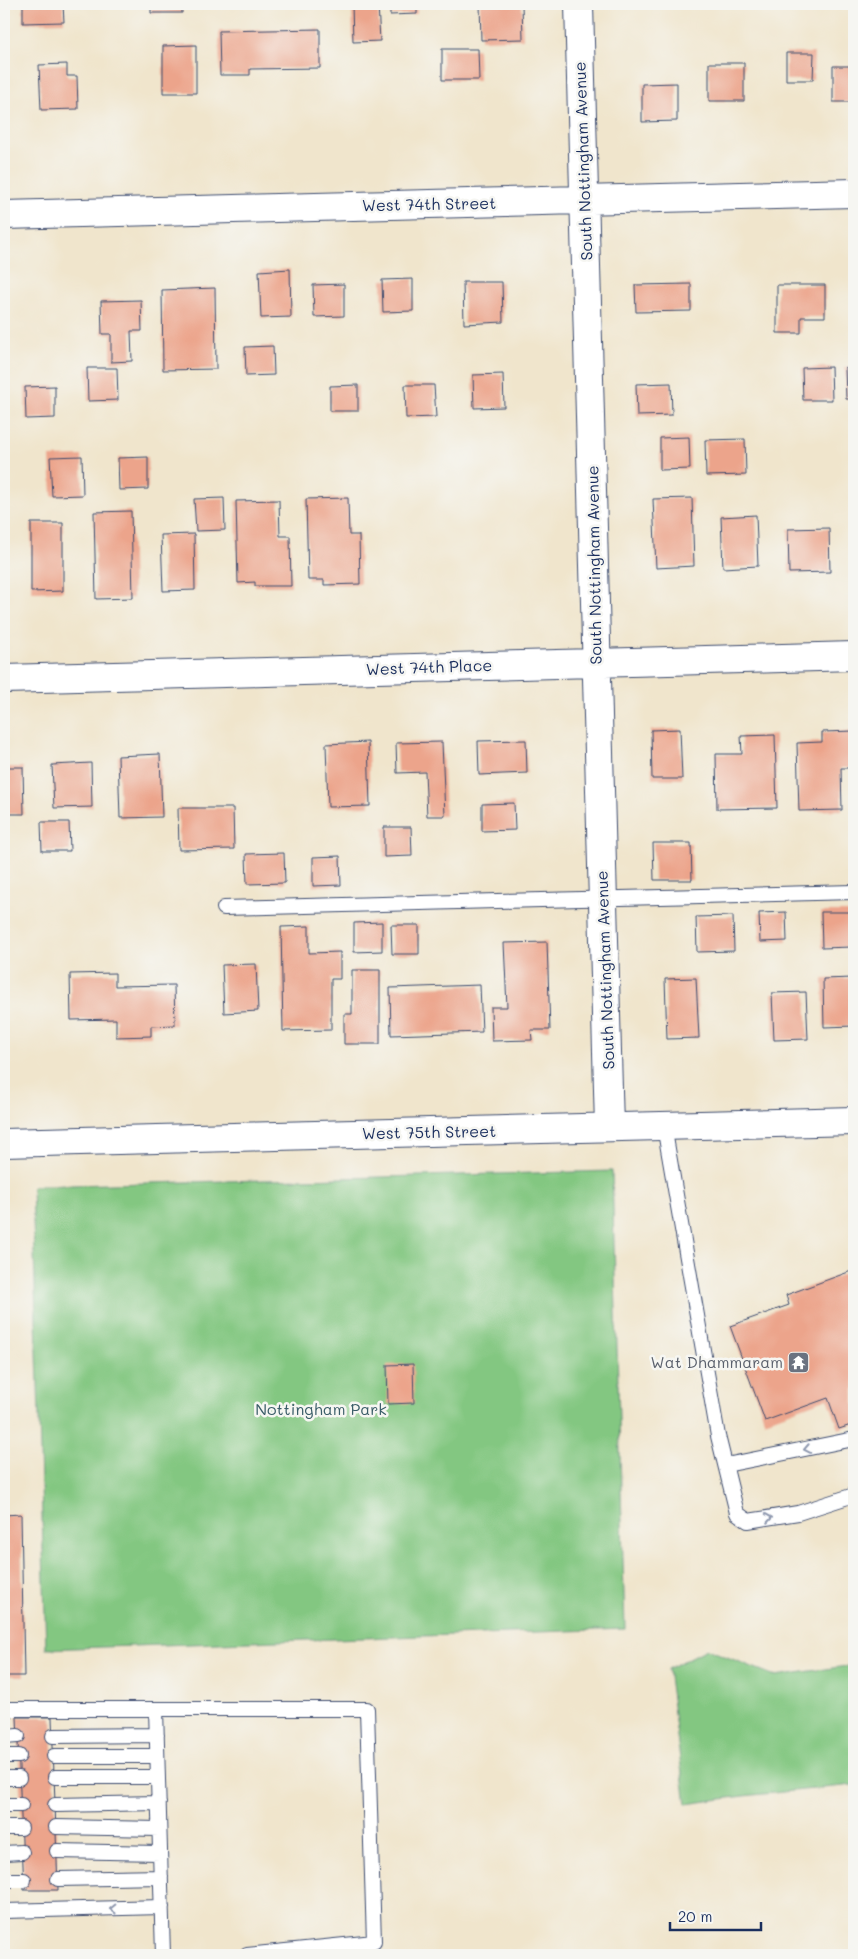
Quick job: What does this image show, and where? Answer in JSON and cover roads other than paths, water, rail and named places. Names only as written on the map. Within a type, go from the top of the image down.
[{"type":"street","name":"South Nottingham Avenue","points":[[579,4],[609,1127]]},
{"type":"street","name":"West 74th Street","points":[[4,215],[854,193]]},
{"type":"street","name":"West 74th Place","points":[[4,679],[854,656]]},
{"type":"street","name":"West 75th Street","points":[[4,1143],[854,1121]]},
{"type":"lane","points":[[224,908],[854,892]]},
{"type":"lane","points":[[664,1126],[717,1426],[737,1513],[748,1521],[798,1513],[854,1495]]},
{"type":"lane","points":[[726,1465],[854,1439]]},
{"type":"lane","points":[[4,1709],[367,1709],[374,1942],[247,1955]]},
{"type":"lane","points":[[156,1709],[163,1955]]},
{"type":"lane","points":[[54,1736],[157,1735]]},
{"type":"lane","points":[[4,1736],[18,1736]]},
{"type":"lane","points":[[4,1756],[19,1756]]},
{"type":"lane","points":[[54,1756],[157,1756]]},
{"type":"lane","points":[[55,1777],[158,1777]]},
{"type":"lane","points":[[4,1778],[20,1778]]},
{"type":"lane","points":[[55,1804],[158,1804]]},
{"type":"lane","points":[[4,1805],[21,1805]]},
{"type":"lane","points":[[56,1827],[159,1829]]},
{"type":"lane","points":[[4,1828],[21,1828]]},
{"type":"lane","points":[[4,1853],[22,1852]]},
{"type":"lane","points":[[57,1852],[160,1854]]},
{"type":"lane","points":[[58,1879],[161,1877]]},
{"type":"lane","points":[[4,1880],[24,1880]]},
{"type":"lane","points":[[4,1912],[162,1908]]},
{"type":"place","name":"Wat Dhammaram","points":[[799,1362]]},
{"type":"park label","name":"Nottingham Park","points":[[321,1409]]}]
